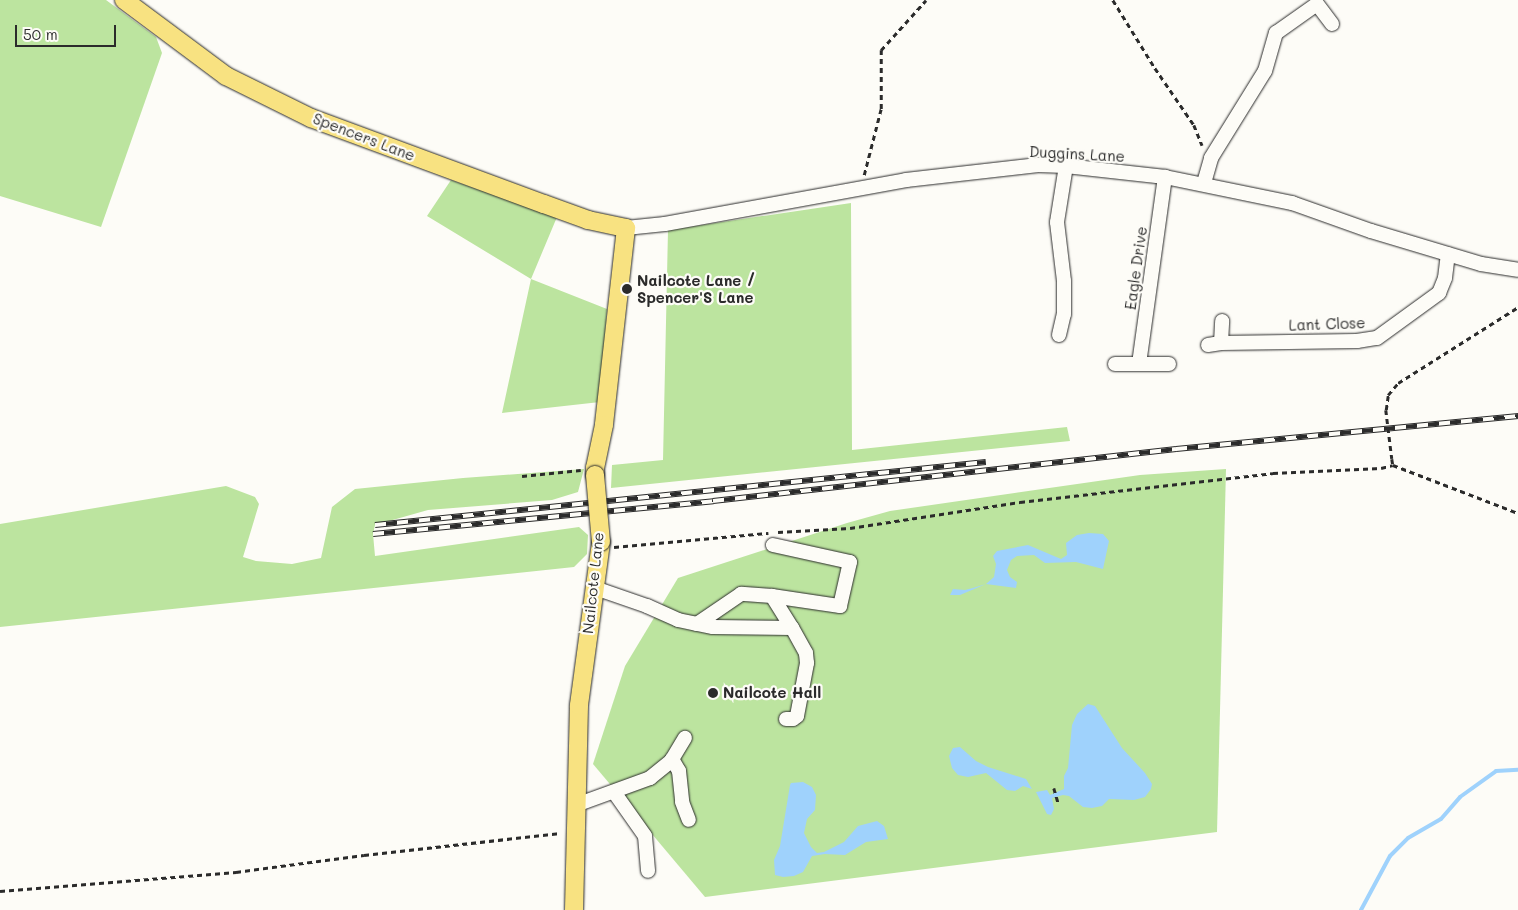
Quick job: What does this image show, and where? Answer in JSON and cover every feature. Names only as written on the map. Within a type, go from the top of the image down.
[{"type":"main road","name":"Spencers Lane","points":[[124,0],[226,76],[312,118],[588,220],[626,228]]},
{"type":"main road","name":"Nailcote Lane","points":[[574,910],[579,705],[600,545],[595,472],[604,425],[626,228]]},
{"type":"street","points":[[1204,184],[1211,158],[1265,71],[1276,33],[1317,4],[1332,24]]},
{"type":"street","name":"Duggins Lane","points":[[626,228],[665,224],[861,186],[1038,165],[1066,166],[1165,177],[1292,203],[1481,264],[1518,270]]},
{"type":"street","points":[[1059,334],[1064,314],[1064,281],[1057,222],[1066,166]]},
{"type":"street","name":"Eagle Drive","points":[[1139,364],[1165,177]]},
{"type":"street","name":"Lant Close","points":[[1222,321],[1215,344],[1358,341],[1378,338],[1439,293],[1445,278],[1448,254]]},
{"type":"street","points":[[1115,364],[1169,364]]},
{"type":"street","points":[[696,624],[741,594],[772,596],[840,606],[850,562],[773,546]]},
{"type":"street","points":[[594,588],[648,606],[678,620],[696,624],[713,627],[792,628]]},
{"type":"street","points":[[772,596],[806,653],[807,663],[797,716],[793,719],[786,719]]},
{"type":"street","points":[[576,805],[650,778],[672,759],[685,738]]},
{"type":"street","points":[[672,759],[679,771],[682,802],[689,820]]},
{"type":"street","points":[[614,792],[644,836],[648,870]]},
{"type":"path","points":[[861,186],[881,109],[881,50],[926,0]]},
{"type":"path","points":[[1113,0],[1155,68],[1194,125],[1203,147]]},
{"type":"path","points":[[1393,465],[1386,410],[1388,395],[1398,383],[1518,307]]},
{"type":"path","points":[[600,545],[790,530],[850,528],[1030,501],[1273,473],[1381,468],[1393,465],[1518,513]]},
{"type":"path","points":[[522,476],[595,472]]},
{"type":"path","points":[[1054,788],[1058,802]]},
{"type":"path","points":[[0,892],[236,872],[364,855],[575,832]]},
{"type":"green space","points":[[0,0],[106,0],[156,37],[162,53],[101,227],[0,196]]},
{"type":"green space","points":[[451,180],[557,217],[531,279],[427,216]]},
{"type":"green space","points":[[851,203],[852,450],[1067,427],[1070,441],[611,488],[612,465],[663,460],[668,230]]},
{"type":"green space","points":[[531,279],[607,309],[600,402],[502,413]]},
{"type":"green space","points":[[584,469],[578,492],[552,500],[428,510],[375,525],[373,534],[375,556],[579,527],[588,535],[587,554],[574,567],[0,627],[0,524],[226,486],[255,497],[259,504],[243,557],[256,561],[292,564],[321,558],[332,507],[355,489],[463,478]]},
{"type":"green space","name":"Nailcote Hall","points":[[1226,469],[1217,832],[705,897],[593,764],[625,666],[678,578],[847,523],[890,511],[1140,475]]},
{"type":"water","points":[[1089,533],[1103,534],[1109,541],[1103,569],[1076,562],[1045,563],[1034,555],[1017,556],[1011,560],[1007,570],[1010,577],[1017,582],[1016,588],[986,584],[994,577],[996,564],[993,556],[997,551],[1028,545],[1061,559],[1067,555],[1066,543],[1077,535]]},
{"type":"water","points":[[986,584],[960,595],[950,595],[953,589],[965,590]]},
{"type":"water","points":[[1088,704],[1095,706],[1122,748],[1145,773],[1152,784],[1151,789],[1145,797],[1134,800],[1109,799],[1102,806],[1092,808],[1083,807],[1069,796],[1063,795],[1052,798],[1054,809],[1051,815],[1047,814],[1036,792],[1047,790],[1050,795],[1064,789],[1064,776],[1068,768],[1072,725],[1077,714]]},
{"type":"water","points":[[960,747],[976,761],[988,767],[1026,779],[1032,789],[1023,786],[1015,791],[1007,790],[986,773],[968,777],[958,775],[952,768],[949,756],[953,748]]},
{"type":"water","points":[[803,782],[812,787],[816,795],[815,810],[807,819],[804,833],[811,847],[817,853],[824,852],[844,842],[858,826],[877,821],[884,826],[888,839],[866,842],[845,855],[825,854],[812,856],[803,872],[794,876],[783,877],[775,875],[774,860],[780,846],[790,785],[791,783]]},
{"type":"waterway","points":[[1361,910],[1390,856],[1408,838],[1441,819],[1460,797],[1496,771],[1518,770]]},
{"type":"railway","points":[[373,534],[713,501],[1176,449],[1518,416]]},
{"type":"railway","points":[[375,525],[986,462]]},
{"type":"place","name":"Nailcote Lane / Spencer'S Lane","points":[[627,289]]},
{"type":"place","name":"Nailcote Hall","points":[[713,693]]}]
